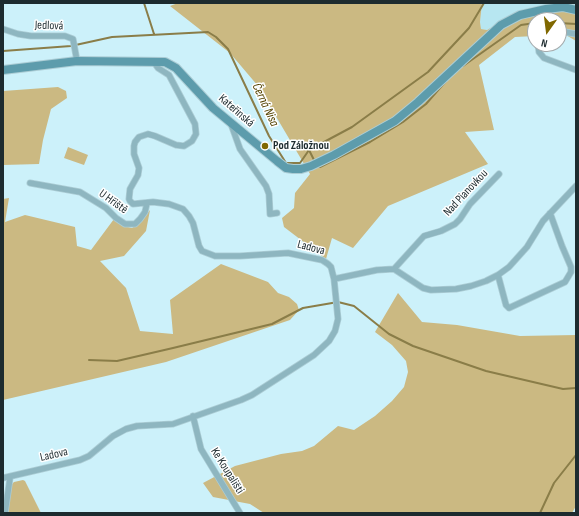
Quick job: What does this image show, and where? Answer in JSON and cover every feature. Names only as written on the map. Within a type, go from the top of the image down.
[{"type":"street","name":"Kateřinská","points":[[3,70],[77,56],[165,62],[176,68],[213,108],[231,124],[286,168],[301,169],[334,155],[395,121],[418,102],[501,25],[520,15],[546,9],[563,7],[576,10]]},
{"type":"street","name":"Jedlová","points":[[3,29],[18,34],[31,36],[65,36],[73,39],[77,56]]},
{"type":"street","points":[[539,52],[544,58],[576,70]]},
{"type":"street","name":"Ladova","points":[[3,478],[10,478],[24,473],[80,460],[89,456],[113,436],[126,429],[137,426],[173,424],[241,400],[314,355],[325,346],[334,335],[338,319],[334,279],[331,267],[322,260],[288,253],[215,256],[202,251],[199,246],[193,223],[183,210],[169,204],[133,204],[129,199],[130,189],[138,175],[139,168],[134,154],[135,142],[139,137],[148,134],[156,136],[176,146],[184,146],[192,141],[196,134],[195,124],[170,75],[158,68],[152,61]]},
{"type":"street","points":[[231,124],[240,149],[266,186],[269,194],[270,214],[277,213]]},
{"type":"street","name":"Nad Pianovkou","points":[[394,269],[424,236],[441,231],[460,220],[470,204],[499,174]]},
{"type":"street","name":"U Hřiště","points":[[30,183],[80,192],[106,208],[116,218],[125,224],[135,224],[140,220],[145,212],[147,203]]},
{"type":"street","points":[[334,279],[377,270],[394,269],[423,288],[436,291],[471,286],[498,275],[509,267],[526,248],[543,221],[563,202],[576,186]]},
{"type":"street","points":[[498,275],[506,305],[509,308],[565,282],[571,272],[571,267],[550,213]]},
{"type":"street","name":"Ke Koupališti","points":[[193,416],[201,449],[240,513]]},
{"type":"street","points":[[5,513],[10,478]]},
{"type":"shaded area","points":[[178,3],[482,3],[480,22],[481,29],[487,30],[510,17],[527,13],[527,36],[515,37],[479,65],[494,130],[465,132],[488,164],[388,206],[353,248],[332,238],[326,259],[284,227],[282,218],[294,208],[295,193],[310,174],[258,86],[230,53],[170,6]]},
{"type":"shaded area","points":[[482,3],[576,3],[576,6],[563,4],[510,17],[487,30],[481,29],[480,22]]},
{"type":"shaded area","points":[[563,4],[576,6],[576,41],[567,36],[567,12],[530,12]]},
{"type":"shaded area","points":[[58,87],[66,91],[67,98],[51,109],[43,140],[39,164],[3,165],[3,91]]},
{"type":"shaded area","points":[[68,147],[88,155],[84,165],[64,158]]},
{"type":"shaded area","points":[[9,198],[5,222],[25,215],[75,227],[77,246],[91,250],[114,219],[124,226],[132,228],[139,223],[150,210],[146,231],[124,256],[100,261],[126,288],[140,331],[173,334],[170,300],[221,264],[268,282],[278,293],[289,297],[297,304],[299,310],[290,320],[166,362],[3,400],[3,199]]},
{"type":"shaded area","points":[[398,293],[422,322],[457,325],[520,336],[576,335],[576,506],[572,513],[264,513],[250,504],[213,497],[203,483],[235,466],[281,454],[302,451],[314,446],[338,426],[354,430],[375,416],[392,401],[404,387],[408,372],[406,361],[392,345],[375,332]]},
{"type":"shaded area","points":[[25,481],[41,513],[8,513],[11,485],[14,482]]},
{"type":"waterway","points":[[144,3],[154,34]]},
{"type":"waterway","name":"Černá Nisa","points":[[3,51],[71,46],[112,37],[208,32],[216,37],[228,49],[269,136],[286,163],[300,163],[309,150],[352,127],[428,72],[469,28],[484,3]]},
{"type":"waterway","points":[[567,23],[576,24]]},
{"type":"waterway","points":[[463,66],[521,25],[527,24]]},
{"type":"waterway","points":[[317,166],[320,167],[370,142],[403,122],[426,104],[446,81]]},
{"type":"waterway","points":[[309,150],[315,162]]},
{"type":"waterway","points":[[89,360],[117,361],[173,348],[272,324],[303,308],[338,302],[354,306],[389,334],[413,346],[486,371],[563,389],[576,388]]},
{"type":"waterway","points":[[540,513],[554,483],[576,455]]},
{"type":"place","name":"Pod Záložnou","points":[[265,146]]}]
